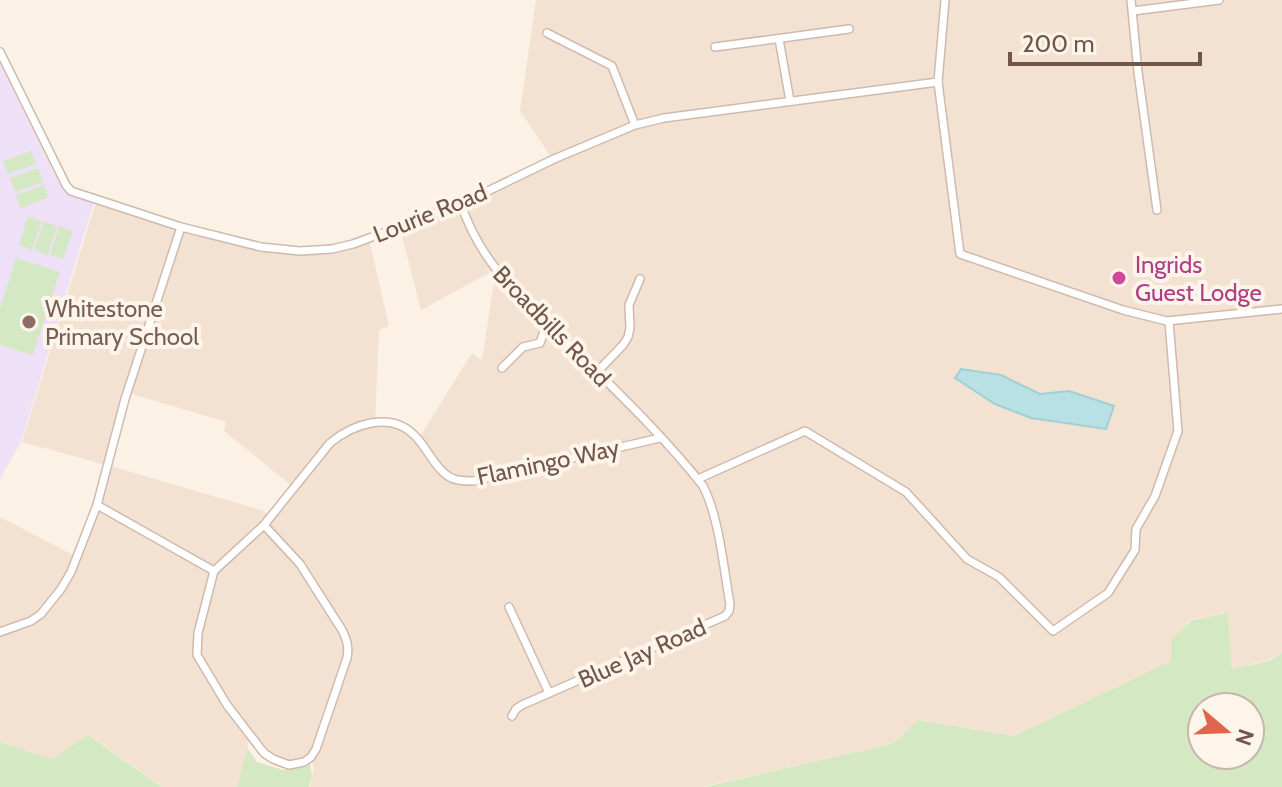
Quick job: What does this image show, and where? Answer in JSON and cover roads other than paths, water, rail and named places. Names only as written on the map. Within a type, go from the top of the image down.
[{"type":"street","points":[[945,0],[938,82],[960,254],[1123,310],[1169,321],[1282,309]]},
{"type":"street","points":[[1131,0],[1157,210]]},
{"type":"street","points":[[1133,11],[1219,0]]},
{"type":"street","points":[[715,47],[849,29]]},
{"type":"street","points":[[547,33],[612,66],[635,125]]},
{"type":"street","points":[[779,39],[790,101]]},
{"type":"street","name":"Lourie Road","points":[[0,52],[69,189],[181,227],[261,247],[317,250],[353,244],[461,204],[554,159],[635,125],[664,118],[938,82]]},
{"type":"street","name":"Broadbills Road","points":[[461,204],[467,222],[491,264],[508,285],[660,438]]},
{"type":"street","points":[[0,632],[36,619],[49,606],[71,572],[97,505],[125,399],[181,227]]},
{"type":"street","points":[[597,372],[628,337],[629,305],[640,279]]},
{"type":"street","points":[[698,479],[805,431],[906,492],[967,559],[999,577],[1053,631],[1108,593],[1135,550],[1136,529],[1155,496],[1178,431],[1169,321]]},
{"type":"street","points":[[502,368],[523,347],[540,343],[547,323]]},
{"type":"street","name":"Flamingo Way","points":[[214,571],[264,525],[330,443],[357,426],[375,422],[396,424],[406,429],[414,434],[447,475],[463,481],[660,438]]},
{"type":"street","name":"Blue Jay Road","points":[[512,716],[522,705],[727,614],[730,604],[707,494],[698,479],[660,438]]},
{"type":"street","points":[[97,505],[214,571],[198,633],[196,648],[200,660],[227,705],[264,753],[289,765],[304,762],[316,749],[347,658],[347,641],[300,564],[264,525]]},
{"type":"street","points":[[509,607],[549,693]]},
{"type":"water","points":[[961,369],[1001,375],[1040,394],[1069,391],[1114,406],[1106,429],[1031,418],[995,404],[955,378]]},
{"type":"place","name":"Ingrids Guest Lodge","points":[[1119,278]]},
{"type":"place","name":"Whitestone Primary School","points":[[29,322]]}]
